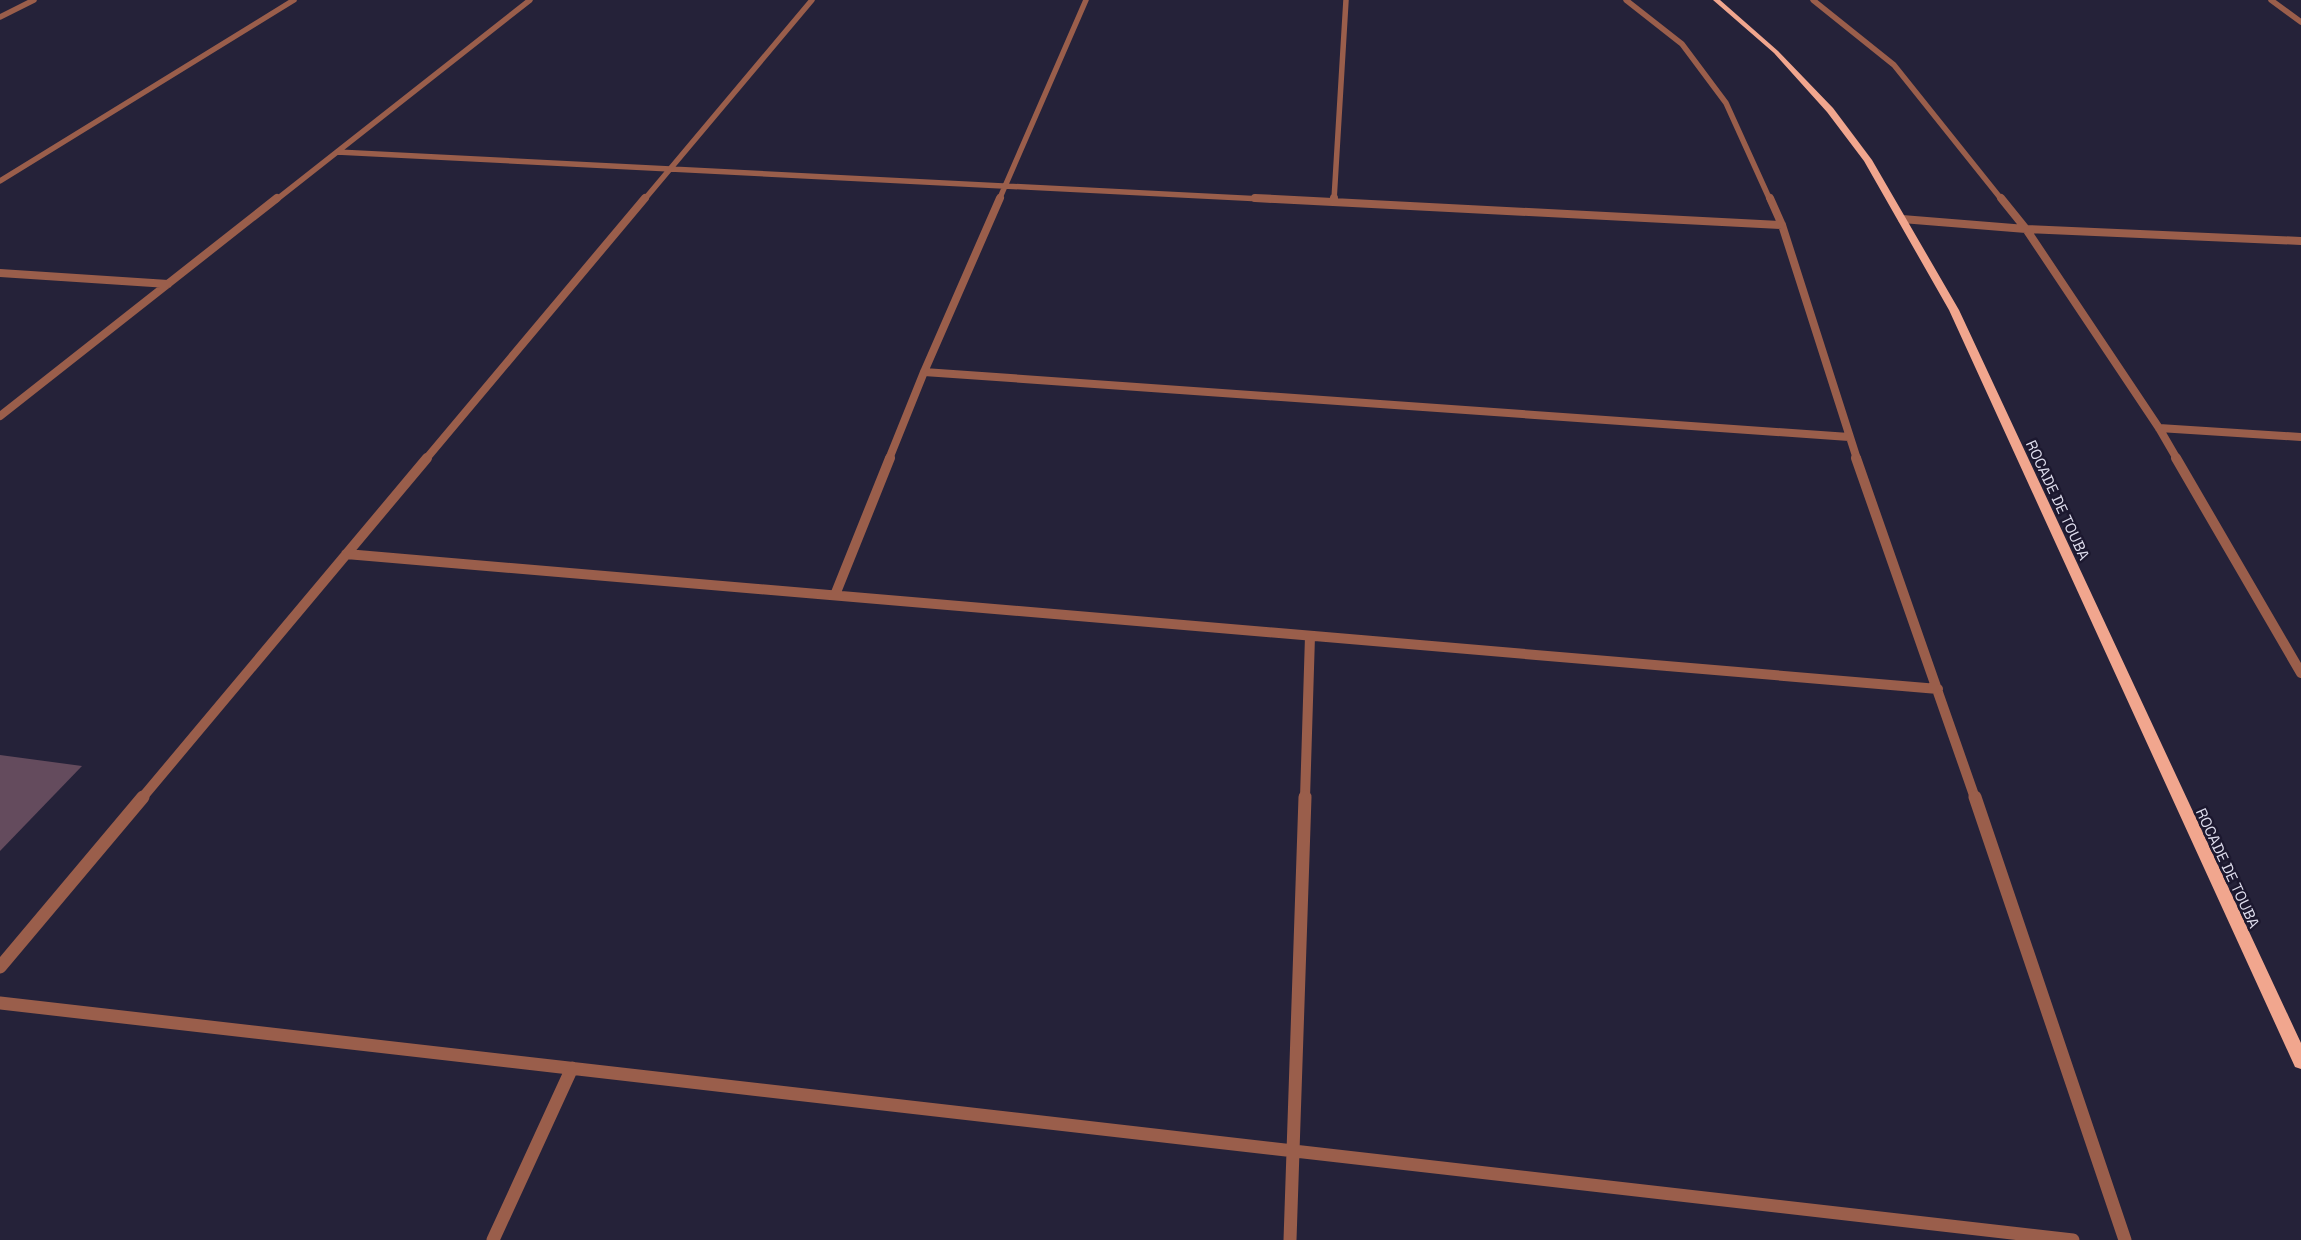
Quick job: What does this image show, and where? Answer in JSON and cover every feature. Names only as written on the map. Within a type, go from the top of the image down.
[{"type":"main road","name":"ROCADE DE TOUBA","points":[[1716,0],[1776,52],[1830,110],[1868,160],[1954,310],[2301,1061]]},
{"type":"street","points":[[0,17],[34,0]]},
{"type":"street","points":[[0,181],[294,0]]},
{"type":"street","points":[[0,416],[530,0]]},
{"type":"street","points":[[0,966],[812,0]]},
{"type":"street","points":[[835,595],[924,372],[1086,0]]},
{"type":"street","points":[[1334,202],[1346,0]]},
{"type":"street","points":[[1626,0],[1682,44],[1726,102],[1782,226],[1849,438],[1938,688],[2125,1240]]},
{"type":"street","points":[[1813,0],[1894,65],[2026,229],[2159,428],[2301,673]]},
{"type":"street","points":[[2271,0],[2301,22]]},
{"type":"street","points":[[337,152],[1782,226]]},
{"type":"street","points":[[1902,220],[2026,229],[2301,241]]},
{"type":"street","points":[[0,273],[168,284]]},
{"type":"street","points":[[924,372],[1849,438]]},
{"type":"street","points":[[2159,428],[2301,437]]},
{"type":"street","points":[[346,554],[1938,688]]},
{"type":"street","points":[[1290,1240],[1310,636]]},
{"type":"street","points":[[0,1002],[2073,1240]]},
{"type":"street","points":[[493,1240],[572,1068]]},
{"type":"building","points":[[0,755],[82,766],[0,851]]}]
